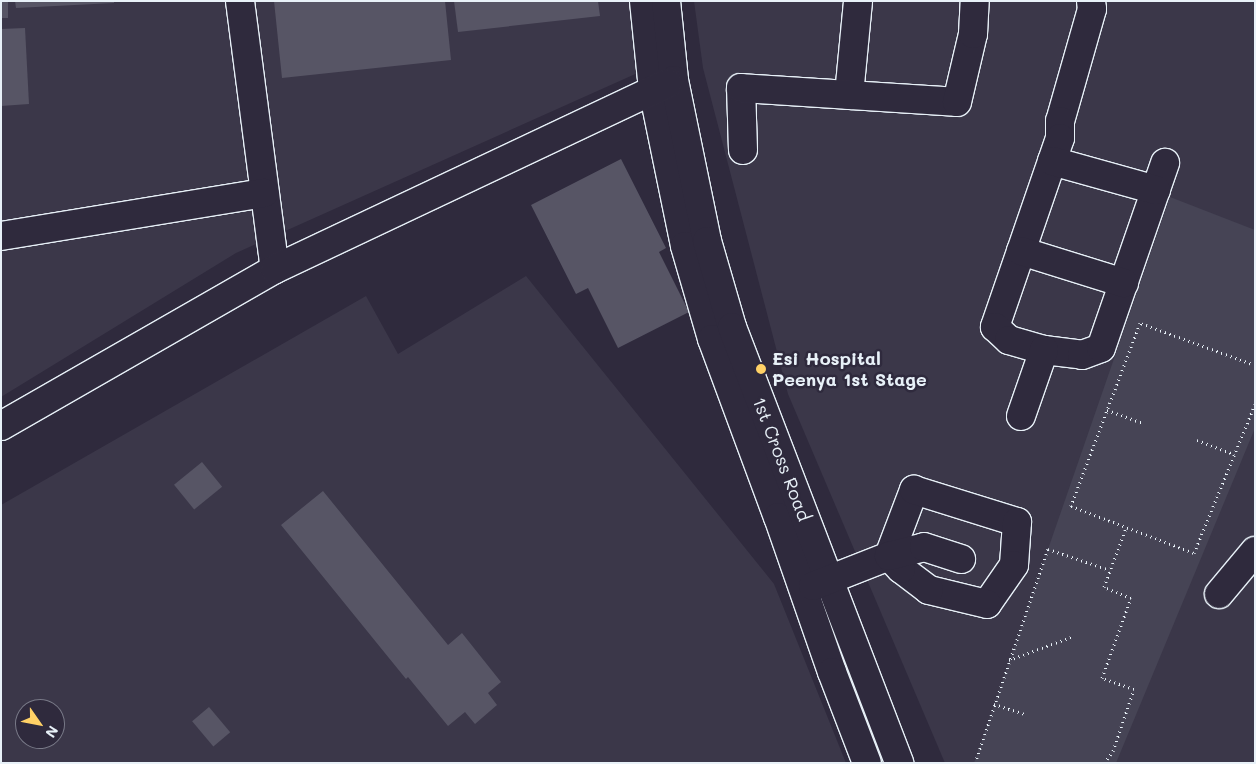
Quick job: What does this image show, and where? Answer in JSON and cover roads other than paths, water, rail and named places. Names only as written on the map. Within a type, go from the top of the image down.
[{"type":"street","points":[[240,1],[274,269]]},
{"type":"street","points":[[644,1],[663,85],[685,246],[712,339],[866,763]]},
{"type":"street","name":"1st Cross Road","points":[[666,1],[663,85],[732,327],[899,763]]},
{"type":"street","points":[[849,95],[858,1]]},
{"type":"street","points":[[742,150],[741,88],[957,102],[973,34],[975,1]]},
{"type":"street","points":[[1091,1],[1092,9],[1060,121],[1060,138],[995,327],[1009,340],[1044,350],[1082,355],[1101,348],[1165,163]]},
{"type":"street","points":[[1,426],[274,269],[663,85]]},
{"type":"street","points":[[1052,161],[1156,190]]},
{"type":"street","points":[[1,236],[265,193]]},
{"type":"street","points":[[1021,251],[1124,283]]},
{"type":"street","points":[[1021,416],[1044,350]]},
{"type":"street","points":[[914,490],[1017,522],[1014,565],[987,604],[929,590],[889,556],[914,490]]},
{"type":"street","points":[[803,590],[889,556],[924,547],[961,559]]},
{"type":"street","points":[[1219,594],[1255,551]]},
{"type":"place","name":"Esi Hospital Peenya 1st Stage","points":[[761,369]]}]
